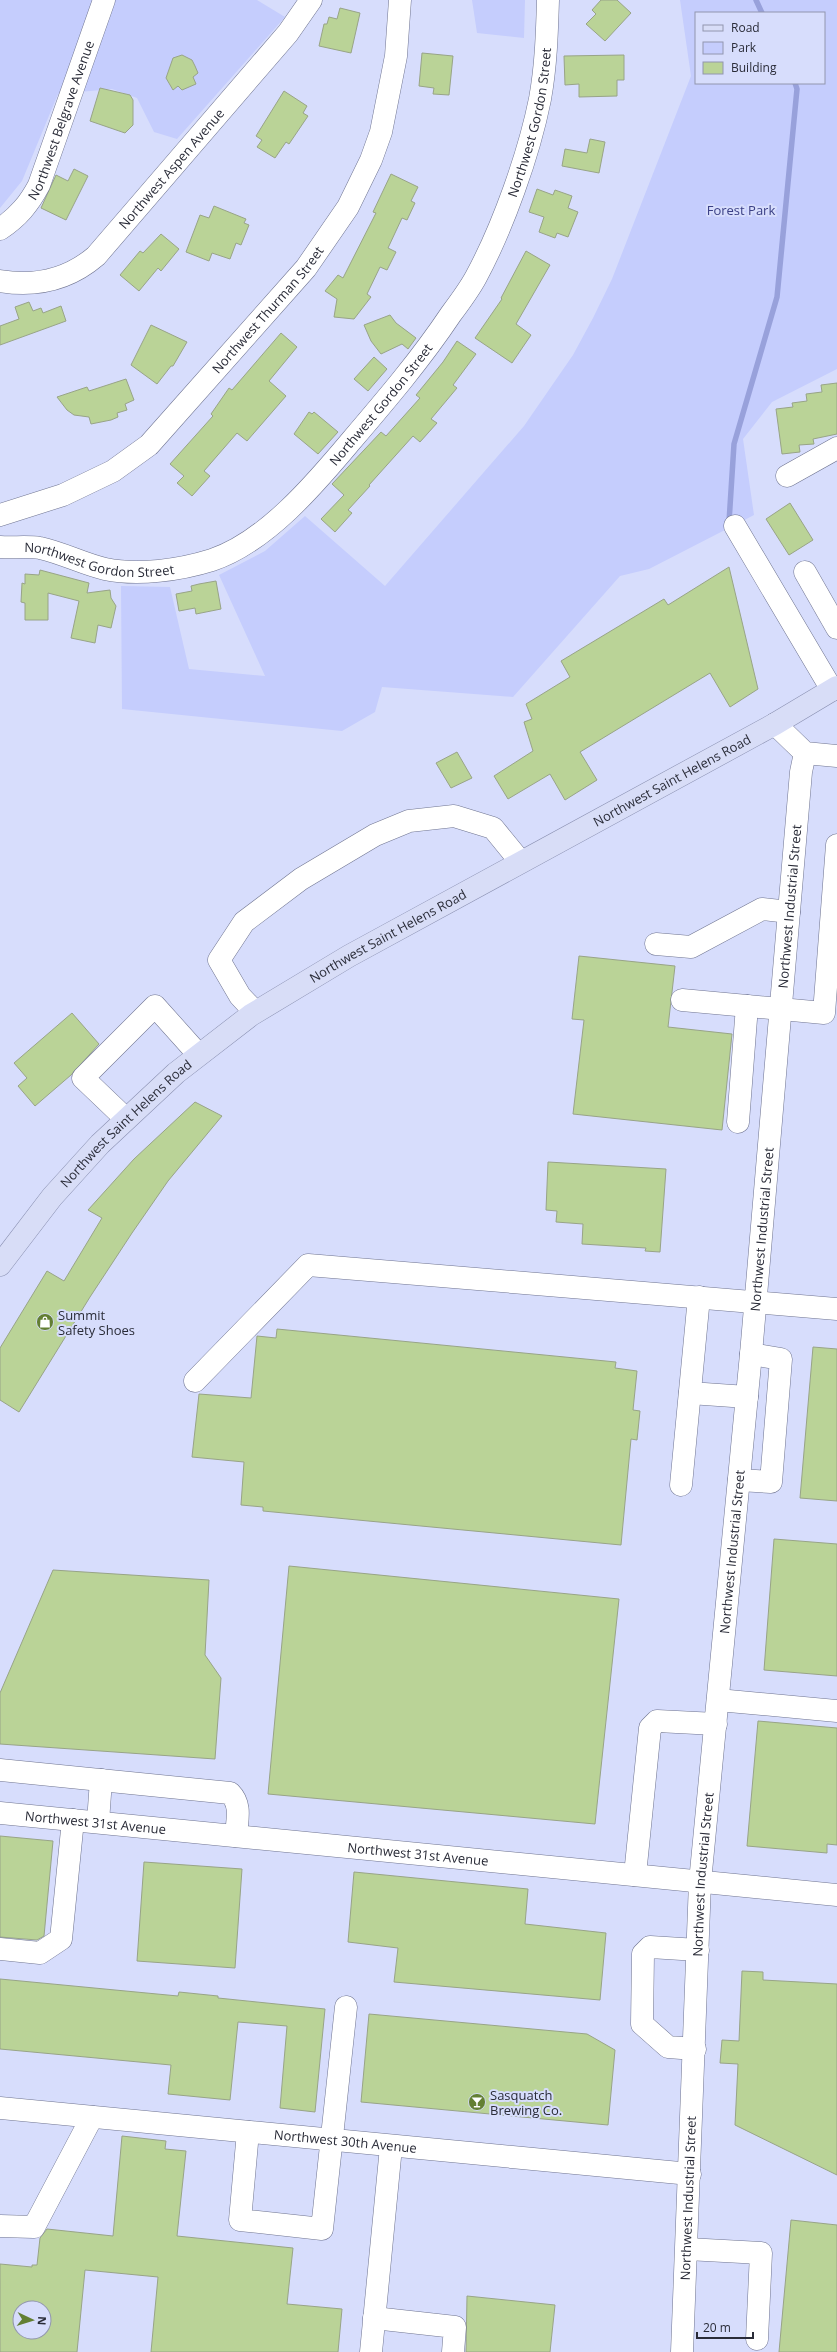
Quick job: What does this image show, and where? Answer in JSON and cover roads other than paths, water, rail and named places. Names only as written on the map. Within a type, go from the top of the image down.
[{"type":"main road","name":"Northwest Saint Helens Road","points":[[0,1265],[52,1197],[126,1119],[198,1054],[255,1012],[349,956],[520,861],[775,724],[835,689]]},
{"type":"street","name":"Northwest Belgrave Avenue","points":[[0,229],[17,217],[30,202],[39,185],[104,0]]},
{"type":"street","name":"Northwest Aspen Avenue","points":[[0,281],[30,284],[46,282],[82,268],[96,256],[288,32],[311,0]]},
{"type":"street","name":"Northwest Thurman Street","points":[[0,515],[63,495],[113,471],[149,445],[306,268],[348,207],[371,160],[381,132],[392,81],[400,0]]},
{"type":"street","name":"Northwest Gordon Street","points":[[0,547],[40,548],[107,570],[149,571],[174,568],[211,560],[230,553],[263,530],[290,508],[340,454],[424,354],[476,278],[503,218],[533,130],[542,82],[548,0]]},
{"type":"street","points":[[787,476],[837,448]]},
{"type":"street","points":[[735,526],[835,689]]},
{"type":"street","points":[[805,572],[837,628]]},
{"type":"street","points":[[775,724],[805,753],[837,756]]},
{"type":"street","name":"Northwest Industrial Street","points":[[682,2352],[695,2049],[700,1882],[747,1397],[801,772],[805,753]]},
{"type":"street","points":[[255,1012],[240,996],[219,960],[244,922],[301,879],[375,835],[409,821],[454,816],[493,828],[520,861]]},
{"type":"street","points":[[682,1000],[824,1013],[837,845]]},
{"type":"street","points":[[656,944],[691,947],[762,909],[789,912]]},
{"type":"street","points":[[126,1119],[83,1078],[155,1006],[198,1054]]},
{"type":"street","points":[[738,1122],[747,1006]]},
{"type":"street","points":[[195,1381],[308,1265],[837,1309]]},
{"type":"street","points":[[681,1485],[699,1297]]},
{"type":"street","points":[[739,1480],[771,1482],[781,1359],[750,1354]]},
{"type":"street","points":[[690,1393],[747,1397]]},
{"type":"street","points":[[718,1700],[837,1711]]},
{"type":"street","points":[[635,1876],[650,1728],[657,1721],[667,1720],[716,1724]]},
{"type":"street","points":[[0,1770],[230,1793],[235,1799],[239,1808],[236,1836]]},
{"type":"street","points":[[98,1822],[101,1780]]},
{"type":"street","name":"Northwest 31st Avenue","points":[[0,1813],[837,1895]]},
{"type":"street","points":[[0,1949],[40,1953],[61,1939],[73,1820]]},
{"type":"street","points":[[695,2049],[668,2046],[642,2024],[643,1954],[650,1947],[698,1950]]},
{"type":"street","points":[[248,2132],[240,2220],[322,2229],[346,2007]]},
{"type":"street","name":"Northwest 30th Avenue","points":[[0,2108],[391,2147],[690,2174]]},
{"type":"street","points":[[0,2226],[34,2227],[92,2117]]},
{"type":"street","points":[[371,2352],[391,2147]]},
{"type":"street","points":[[687,2249],[761,2253],[757,2339]]},
{"type":"street","points":[[374,2318],[455,2327],[453,2352]]},
{"type":"waterway","points":[[756,0],[762,12]]},
{"type":"waterway","points":[[729,522],[734,444],[777,297],[797,89],[795,84]]},
{"type":"place","name":"Summit Safety Shoes","points":[[45,1322]]},
{"type":"place","name":"Sasquatch Brewing Co.","points":[[477,2102]]},
{"type":"park label","name":"Forest Park","points":[[741,210]]}]
